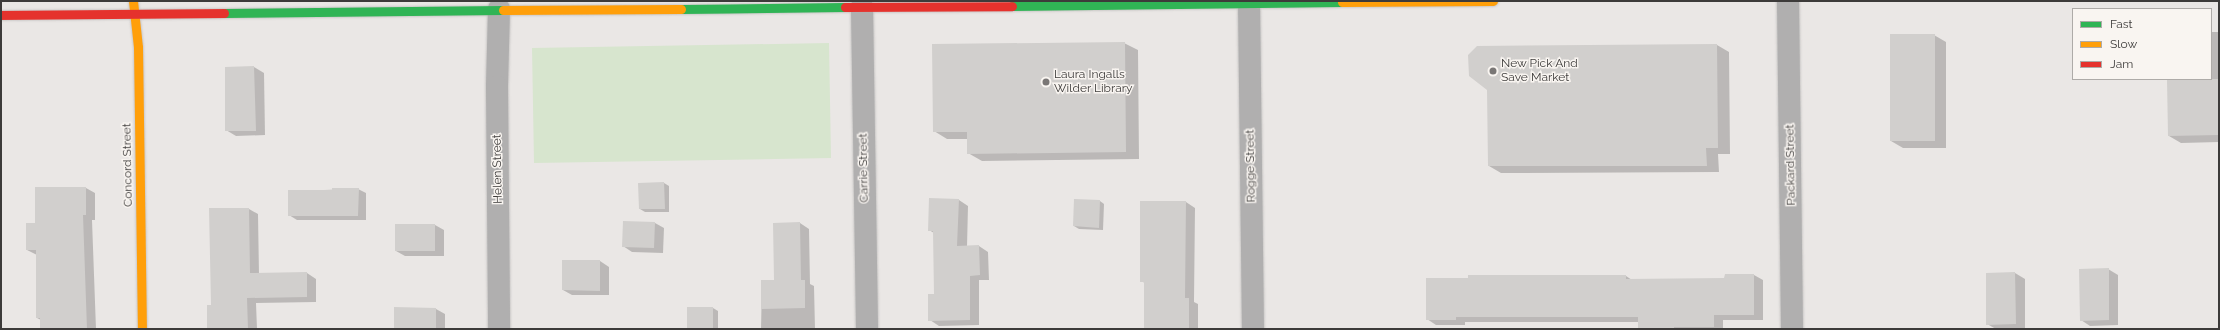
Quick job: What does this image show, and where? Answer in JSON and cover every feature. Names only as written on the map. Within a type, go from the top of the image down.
[{"type":"street","name":"Concord Street","points":[[133,1],[133,14],[138,47],[142,329]]},
{"type":"street","points":[[1,15],[133,14],[464,5],[499,9],[788,4],[862,7],[1117,3],[1493,1]]},
{"type":"street","name":"Packard Street","points":[[1788,1],[1792,329]]},
{"type":"street","name":"Rogge Street","points":[[1249,3],[1253,329]]},
{"type":"street","name":"Carrie Street","points":[[862,7],[867,329]]},
{"type":"street","name":"Helen Street","points":[[499,9],[497,87],[499,329]]},
{"type":"green space","points":[[829,43],[831,158],[534,163],[532,48]]},
{"type":"building","points":[[1890,34],[1935,34],[1935,141],[1890,141]]},
{"type":"building","name":"Laura Ingalls Wilder Library","points":[[1125,42],[1126,152],[967,154],[967,132],[933,132],[932,44]]},
{"type":"building","points":[[1717,44],[1718,148],[1706,148],[1707,166],[1488,166],[1487,90],[1469,76],[1468,55],[1477,46]]},
{"type":"building","points":[[254,66],[256,131],[225,131],[225,67]]},
{"type":"building","points":[[2219,79],[2219,135],[2168,136],[2167,80]]},
{"type":"building","points":[[664,182],[665,209],[639,209],[638,183]]},
{"type":"building","points":[[35,187],[86,187],[86,215],[83,215],[87,329],[40,329],[40,318],[36,318],[36,250],[26,250],[26,223],[35,223]]},
{"type":"building","points":[[332,188],[359,188],[358,216],[288,216],[288,190],[332,190]]},
{"type":"building","points":[[929,198],[959,199],[957,246],[979,245],[980,275],[970,276],[970,320],[928,321],[928,294],[934,294],[933,231],[928,231]]},
{"type":"building","points":[[1074,199],[1100,200],[1099,228],[1073,226]]},
{"type":"building","points":[[1140,201],[1186,201],[1185,298],[1189,298],[1189,329],[1144,329],[1144,282],[1140,282]]},
{"type":"building","points":[[209,208],[249,208],[250,273],[307,272],[307,297],[247,298],[248,329],[207,329],[207,305],[211,305]]},
{"type":"building","points":[[623,221],[655,222],[654,248],[622,247]]},
{"type":"building","points":[[800,222],[801,280],[805,280],[805,308],[761,309],[761,280],[774,280],[773,223]]},
{"type":"building","points":[[395,224],[435,224],[435,251],[395,251]]},
{"type":"building","points":[[562,260],[600,260],[600,291],[562,290]]},
{"type":"building","points":[[2109,268],[2109,320],[2080,321],[2079,269]]},
{"type":"building","points":[[2015,272],[2016,324],[1986,325],[1986,273]]},
{"type":"building","points":[[1725,274],[1754,274],[1754,315],[1714,315],[1714,327],[1638,329],[1638,317],[1456,317],[1456,320],[1426,320],[1426,278],[1468,278],[1468,275],[1626,275],[1626,279],[1724,278]]},
{"type":"building","points":[[394,307],[436,308],[436,329],[394,329]]},
{"type":"building","points":[[687,307],[713,307],[713,329],[687,329]]},
{"type":"traffic: fast","points":[[1012,6],[1342,2]]},
{"type":"traffic: fast","points":[[681,9],[845,7]]},
{"type":"traffic: fast","points":[[224,13],[503,10]]},
{"type":"traffic: slow","points":[[133,1],[138,47],[142,329]]},
{"type":"traffic: slow","points":[[1342,2],[1493,1]]},
{"type":"traffic: slow","points":[[503,10],[681,9]]},
{"type":"traffic: jam","points":[[845,7],[1012,6]]},
{"type":"traffic: jam","points":[[1,15],[224,13]]},
{"type":"place","name":"New Pick And Save Market","points":[[1493,71]]},
{"type":"place","name":"Laura Ingalls Wilder Library","points":[[1046,82]]}]
